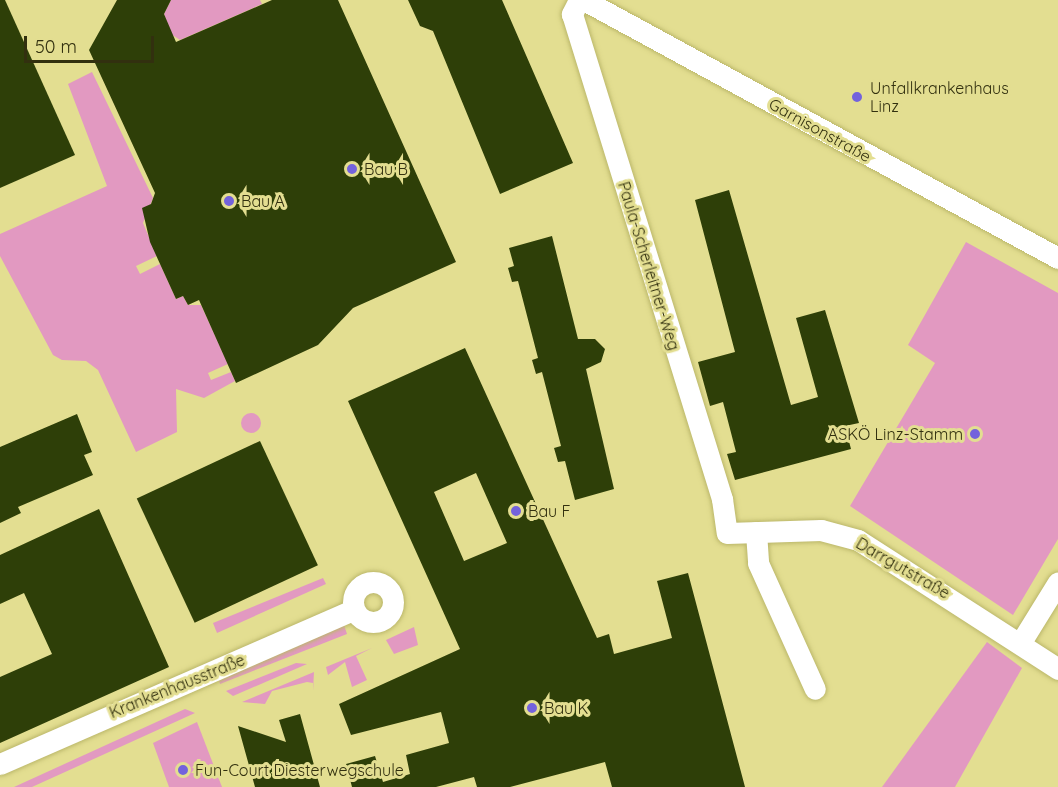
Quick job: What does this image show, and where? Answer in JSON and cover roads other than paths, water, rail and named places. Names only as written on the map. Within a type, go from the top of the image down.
[{"type":"street","name":"Paula-Scherleitner-Weg","points":[[579,0],[572,14],[722,499],[727,533]]},
{"type":"street","name":"Garnisonstraße","points":[[584,0],[1058,258]]},
{"type":"street","name":"Darrgutstraße","points":[[727,533],[820,530],[858,540],[1022,642],[1058,669]]},
{"type":"street","points":[[756,532],[758,563],[814,689]]},
{"type":"street","points":[[1022,642],[1058,582]]},
{"type":"street","name":"Krankenhausstraße","points":[[0,764],[354,609]]},
{"type":"place","name":"Unfallkrankenhaus Linz","points":[[857,97]]},
{"type":"place","name":"Bau B","points":[[352,169]]},
{"type":"place","name":"Bau A","points":[[229,201]]},
{"type":"place","name":"ASKÖ Linz-Stamm","points":[[975,434]]},
{"type":"place","name":"Bau F","points":[[516,511]]},
{"type":"place","name":"Bau K","points":[[532,708]]},
{"type":"place","name":"Fun-Court Diesterwegschule","points":[[183,770]]}]
